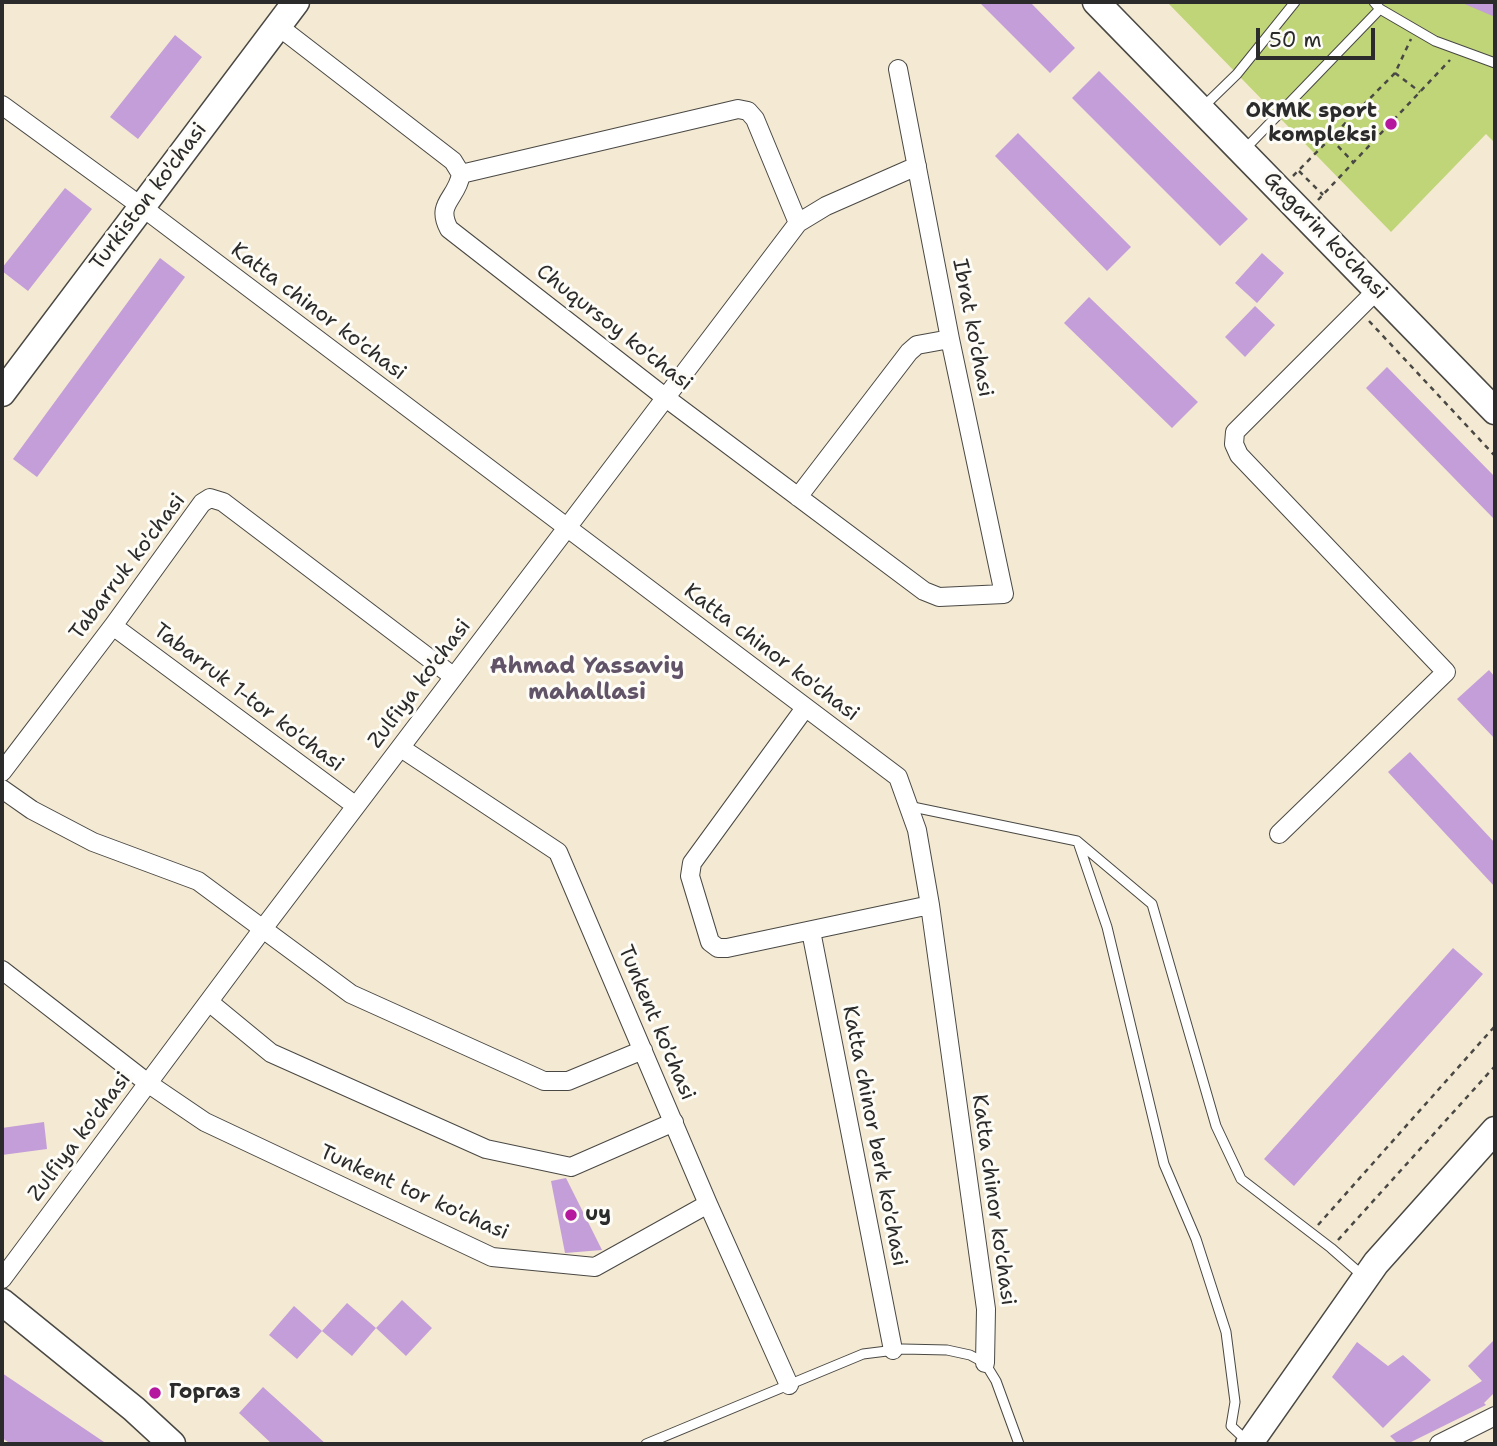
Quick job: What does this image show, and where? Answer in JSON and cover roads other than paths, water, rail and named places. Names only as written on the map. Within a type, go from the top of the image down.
[{"type":"street","name":"Turkiston ko'chasi","points":[[2,393],[296,2]]},
{"type":"street","name":"Gagarin ko'chasi","points":[[1096,2],[1495,411]]},
{"type":"street","points":[[278,26],[453,161],[461,174],[738,109],[748,111],[755,119],[798,223]]},
{"type":"street","name":"Ibrat ko'chasi","points":[[898,69],[1003,594]]},
{"type":"street","name":"Katta chinor ko'chasi","points":[[2,105],[142,207],[898,778],[917,830],[930,905],[986,1309],[985,1363]]},
{"type":"street","name":"Zulfiya ko'chasi","points":[[2,1279],[262,930],[798,223],[826,206],[917,166]]},
{"type":"street","name":"Chuqursoy ko'chasi","points":[[461,174],[460,184],[445,207],[443,218],[449,229],[666,398],[924,591],[939,597],[1003,594]]},
{"type":"street","points":[[1279,834],[1446,672],[1240,455],[1234,444],[1235,432],[1377,290]]},
{"type":"street","points":[[798,497],[909,352],[917,345],[950,339]]},
{"type":"street","name":"Tabarruk ko'chasi","points":[[2,772],[202,503],[210,498],[223,502],[454,677]]},
{"type":"street","name":"Tabarruk 1-tor ko'chasi","points":[[113,626],[356,806]]},
{"type":"street","points":[[805,708],[692,863],[690,876],[710,942],[718,948],[727,948],[930,905]]},
{"type":"street","name":"Tunkent ko'chasi","points":[[401,748],[558,852],[708,1204],[789,1385]]},
{"type":"street","points":[[2,789],[32,810],[93,842],[198,881],[351,994],[544,1081],[568,1081],[643,1049]]},
{"type":"street","name":"Katta chinor berk ko'chasi","points":[[811,931],[893,1350]]},
{"type":"street","points":[[2,970],[149,1084]]},
{"type":"street","points":[[209,1002],[271,1053],[486,1149],[571,1167],[674,1122]]},
{"type":"street","name":"Tunkent tor ko'chasi","points":[[149,1084],[205,1122],[492,1257],[595,1267],[708,1204]]},
{"type":"street","points":[[1250,1444],[1376,1263],[1495,1130]]},
{"type":"street","points":[[2,1302],[134,1409],[172,1444]]},
{"type":"street","points":[[1438,1444],[1495,1416]]},
{"type":"lane","points":[[1200,109],[1237,74],[1294,2]]},
{"type":"lane","points":[[1242,152],[1377,5],[1435,41],[1493,60]]},
{"type":"lane","points":[[908,806],[1077,841],[1152,904],[1216,1126],[1241,1179],[1331,1248],[1365,1278]]},
{"type":"lane","points":[[1077,841],[1107,927],[1164,1164],[1196,1239],[1226,1332],[1235,1402],[1231,1426],[1250,1444]]},
{"type":"lane","points":[[646,1444],[863,1354],[893,1350],[947,1350],[970,1355],[985,1363],[996,1381],[1019,1444]]},
{"type":"place","name":"OKMK sport kompleksi","points":[[1391,124]]},
{"type":"place","name":"uy","points":[[571,1215]]},
{"type":"place","name":"Горгаз","points":[[155,1393]]},
{"type":"district","name":"Ahmad Yassaviy mahallasi","points":[[587,680]]}]
